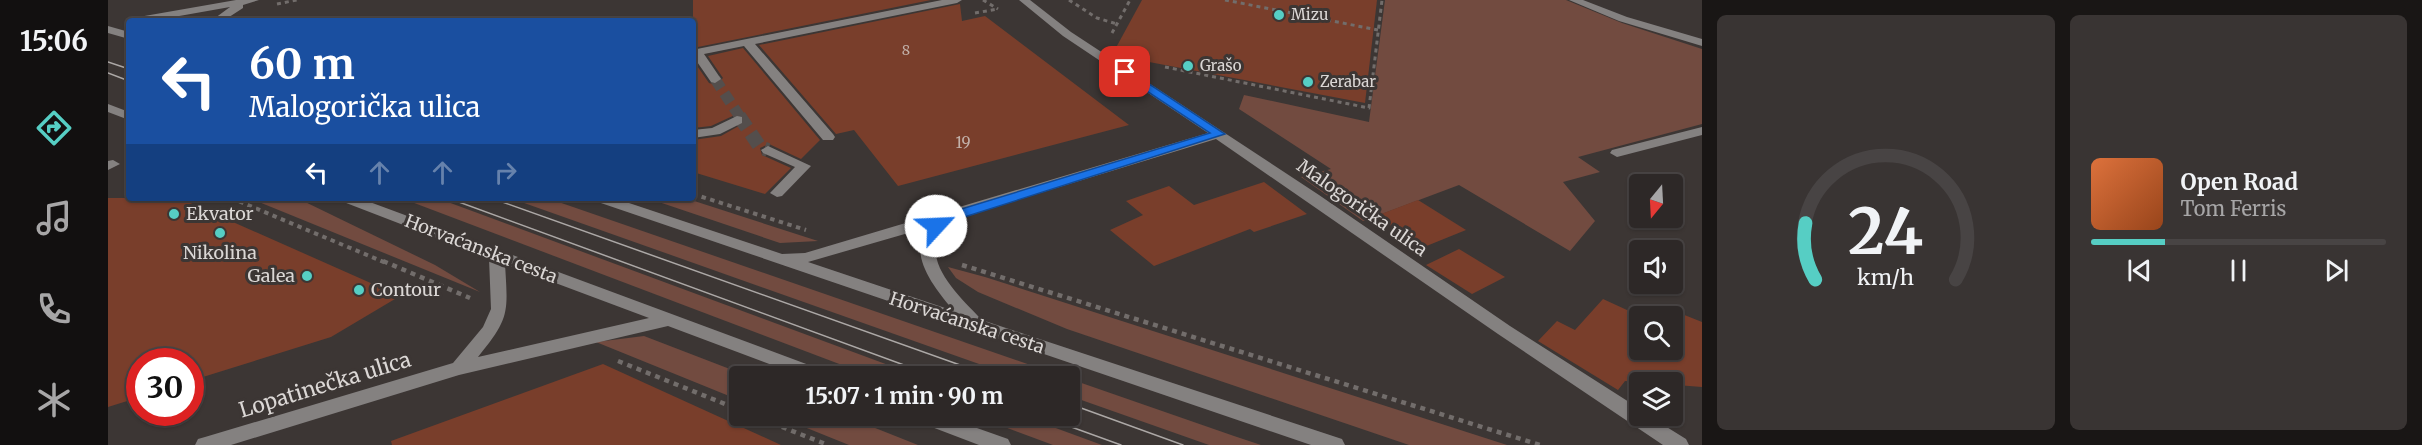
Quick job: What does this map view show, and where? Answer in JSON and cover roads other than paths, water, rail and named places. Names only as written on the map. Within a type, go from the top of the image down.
[{"type":"street","points":[[696,53],[957,0]]},
{"type":"street","name":"Malogorička ulica","points":[[1024,0],[1067,34],[1219,134],[1504,330],[1679,445]]},
{"type":"street","points":[[1574,0],[1623,19],[1702,43]]},
{"type":"street","points":[[221,18],[250,1]]},
{"type":"street","points":[[149,18],[250,1]]},
{"type":"street","points":[[108,27],[126,22]]},
{"type":"street","points":[[108,27],[126,35]]},
{"type":"street","points":[[747,42],[828,137]]},
{"type":"street","points":[[696,54],[715,79]]},
{"type":"street","points":[[108,108],[126,115]]},
{"type":"street","points":[[696,134],[715,131],[737,120]]},
{"type":"street","points":[[1617,153],[1702,131]]},
{"type":"street","points":[[772,258],[805,258],[828,253],[1219,134]]},
{"type":"street","points":[[768,150],[804,166],[777,194]]},
{"type":"street","name":"Horvaćanska cesta","points":[[354,201],[792,366]]},
{"type":"street","name":"Horvaćanska cesta","points":[[609,201],[772,258],[1335,445]]},
{"type":"street","points":[[950,217],[936,226],[927,241],[928,259],[940,284],[979,327]]},
{"type":"street","points":[[459,368],[490,330],[499,309],[497,255]]},
{"type":"street","name":"Lopatinečka ulica","points":[[205,445],[459,368],[668,320]]},
{"type":"street","points":[[950,426],[1002,445]]},
{"type":"tunnel","points":[[715,79],[740,117]]},
{"type":"tunnel","points":[[739,116],[760,147],[768,150]]},
{"type":"tram line","points":[[108,62],[126,68]]},
{"type":"tram line","points":[[108,73],[126,80]]},
{"type":"tram line","points":[[456,201],[907,366]]},
{"type":"tram line","points":[[499,201],[963,366]]},
{"type":"tram line","points":[[1080,408],[1183,445]]},
{"type":"tram line","points":[[1069,426],[1121,445]]},
{"type":"place","name":"Mizu","points":[[1279,15]]},
{"type":"place","name":"Grašo","points":[[1188,66]]},
{"type":"place","name":"Zerabar","points":[[1308,82]]},
{"type":"place","name":"Ekvator","points":[[174,214]]},
{"type":"place","name":"Nikolina","points":[[220,233]]},
{"type":"place","name":"Galea","points":[[307,276]]},
{"type":"place","name":"Contour","points":[[359,290]]}]
